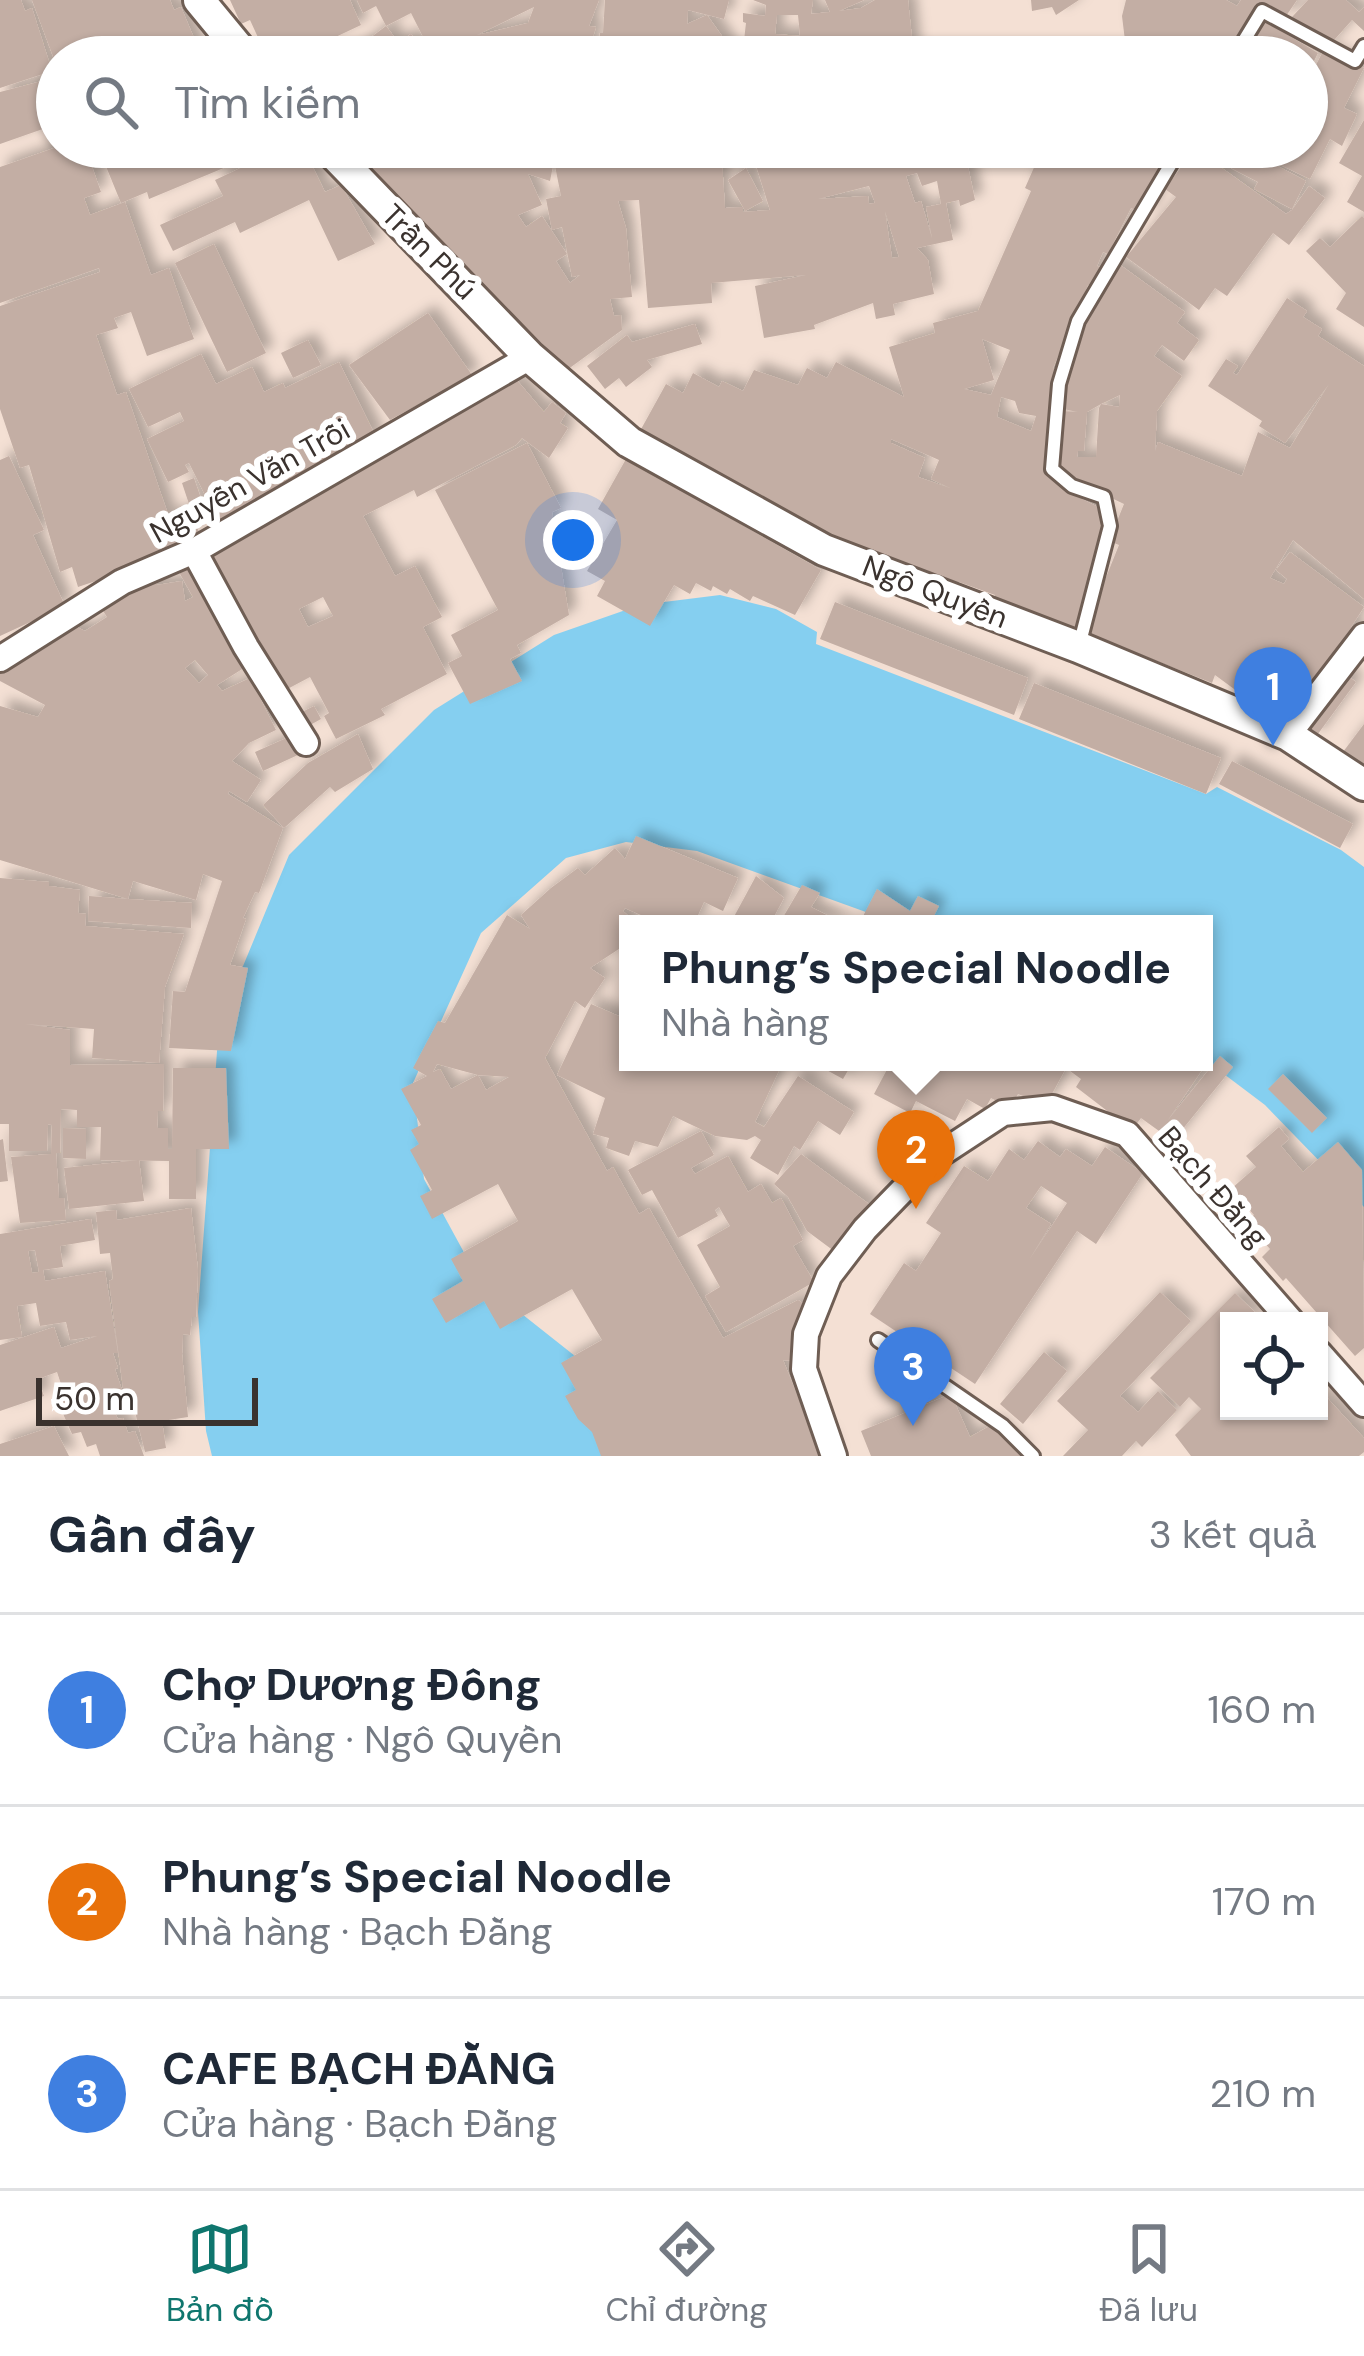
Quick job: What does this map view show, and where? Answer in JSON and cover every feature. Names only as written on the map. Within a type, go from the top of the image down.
[{"type":"street","points":[[199,0],[229,36]]},
{"type":"street","name":"Trần Phú","points":[[347,168],[530,357]]},
{"type":"street","name":"Nguyễn Văn Trỗi","points":[[0,659],[122,582],[194,550],[530,357]]},
{"type":"street","name":"Ngô Quyền","points":[[530,357],[629,442],[824,550],[1078,647],[1288,735],[1364,785]]},
{"type":"street","points":[[194,550],[246,647],[306,743]]},
{"type":"street","points":[[1288,735],[1364,636]]},
{"type":"street","name":"Bạch Đằng","points":[[834,1456],[804,1369],[806,1334],[829,1276],[933,1159],[1003,1113],[1053,1108],[1126,1134],[1283,1312]]},
{"type":"street","points":[[1328,1363],[1364,1404]]},
{"type":"lane","points":[[1247,36],[1262,11],[1308,36]]},
{"type":"lane","points":[[1328,46],[1355,61],[1364,46]]},
{"type":"lane","points":[[1078,647],[1111,526],[1104,496],[1072,486],[1052,469],[1059,384],[1078,321],[1169,168]]},
{"type":"lane","points":[[878,1340],[1003,1426],[1034,1456]]},
{"type":"water","points":[[720,595],[776,609],[817,632],[816,644],[1206,794],[1217,787],[1341,850],[1364,867],[1364,1207],[1265,1105],[1213,1066],[1213,915],[874,915],[697,851],[626,842],[566,858],[481,933],[413,1083],[424,1179],[479,1280],[575,1356],[624,1456],[212,1456],[198,1312],[219,1024],[289,855],[434,710],[554,635],[640,605]]},
{"type":"building","points":[[0,0],[21,0],[25,11],[32,8],[41,36],[36,36],[36,76],[0,88]]},
{"type":"building","points":[[32,0],[170,0],[174,10],[181,7],[193,36],[45,36]]},
{"type":"building","points":[[230,0],[350,0],[361,25],[338,36],[257,36],[250,20],[241,24]]},
{"type":"building","points":[[357,0],[599,0],[589,26],[596,27],[593,36],[422,36],[411,13],[386,26],[376,6],[363,13]],"holes":[[[534,7],[528,23],[477,35]]]},
{"type":"building","points":[[605,0],[729,0],[724,19],[688,10],[687,24],[707,15],[722,36],[600,36]]},
{"type":"building","points":[[753,0],[813,0],[811,14],[830,12],[825,0],[864,0],[839,11],[875,0],[908,0],[912,36],[800,36],[744,36],[743,13],[765,16],[766,5]],"holes":[[[777,15],[798,15],[800,36],[775,34]]]},
{"type":"building","points":[[1031,0],[1079,0],[1056,15],[1052,7],[1032,11]]},
{"type":"building","points":[[1126,0],[1226,0],[1237,6],[1241,0],[1297,0],[1284,19],[1264,4],[1257,17],[1289,36],[1124,36]]},
{"type":"building","points":[[1308,0],[1346,0],[1359,12],[1364,7],[1364,31],[1352,20],[1328,47],[1328,36],[1313,36],[1292,17]]},
{"type":"building","points":[[386,26],[394,36],[373,36]]},
{"type":"building","points":[[1328,51],[1364,68],[1344,108],[1357,114],[1342,146],[1330,139],[1328,143]]},
{"type":"building","points":[[36,83],[36,131],[0,144],[0,92]]},
{"type":"building","points":[[1364,120],[1364,212],[1347,202],[1362,176],[1339,163]]},
{"type":"building","points":[[36,154],[36,168],[92,168],[101,192],[84,198],[90,215],[125,202],[151,275],[169,268],[194,339],[147,356],[131,312],[114,318],[118,328],[96,335],[117,395],[126,392],[169,517],[191,510],[182,483],[194,478],[206,513],[194,518],[199,532],[177,540],[178,545],[163,550],[157,539],[164,558],[78,587],[72,567],[60,572],[29,465],[20,468],[0,409],[0,306],[100,272],[99,268],[0,303],[0,167]]},
{"type":"building","points":[[107,168],[224,168],[149,199],[147,192],[121,203]]},
{"type":"building","points":[[240,168],[313,168],[325,192],[341,185],[375,244],[338,261],[309,200],[240,233],[235,222],[173,251],[160,225],[223,196],[215,180]]},
{"type":"building","points":[[368,168],[553,168],[550,181],[528,174],[542,205],[518,215],[526,227],[542,216],[567,254],[556,261],[570,283],[580,275],[572,277],[562,227],[552,230],[546,199],[561,196],[555,168],[722,168],[725,208],[743,207],[743,212],[770,210],[757,168],[968,168],[975,200],[960,206],[959,200],[946,203],[953,240],[917,248],[928,260],[934,294],[893,304],[895,315],[876,319],[873,303],[814,325],[815,329],[764,338],[755,286],[806,275],[711,283],[712,303],[648,308],[639,200],[618,201],[626,228],[632,297],[610,299],[614,316],[621,315],[622,330],[560,375],[505,325],[466,266],[459,270],[405,206],[400,210]],"holes":[[[917,173],[922,186],[937,181],[941,204],[926,207],[932,238],[921,201],[915,203],[906,176]],[[869,186],[875,203],[869,204],[868,196],[818,199]],[[885,211],[899,257],[892,258]]]},
{"type":"building","points":[[746,168],[763,201],[745,211],[728,180]]},
{"type":"building","points":[[1034,168],[1155,168],[1168,174],[1147,215],[1131,208],[1108,254],[1103,252],[1092,287],[1088,285],[1053,368],[1058,371],[1048,461],[1055,483],[1085,491],[1082,499],[1104,510],[1106,531],[1079,634],[993,600],[995,595],[910,567],[909,571],[839,540],[640,431],[666,384],[683,393],[693,373],[719,387],[722,381],[743,391],[754,370],[798,385],[807,368],[827,378],[836,362],[904,397],[889,347],[935,333],[933,323],[978,311],[1031,191],[1025,188]],"holes":[[[982,339],[1010,350],[991,395],[964,389],[994,380]],[[1001,397],[1015,401],[1019,413],[1036,416],[1031,431],[997,417]],[[891,439],[939,460],[931,479],[950,488],[918,477],[925,458]]]},
{"type":"building","points":[[1180,168],[1223,168],[1286,214],[1309,186],[1325,198],[1289,245],[1273,233],[1227,296],[1215,288],[1199,310],[1126,257],[1176,197],[1165,189]]},
{"type":"building","points":[[1231,168],[1281,168],[1306,181],[1292,209],[1254,189],[1258,182]]},
{"type":"building","points":[[1287,168],[1316,168],[1310,179]]},
{"type":"building","points":[[1362,216],[1364,327],[1336,309],[1346,293],[1306,251],[1320,238],[1330,247]]},
{"type":"building","points":[[214,244],[266,353],[227,372],[175,263]]},
{"type":"building","points":[[1112,259],[1185,312],[1177,323],[1199,340],[1184,361],[1162,345],[1154,356],[1182,376],[1157,411],[1155,451],[1158,442],[1242,476],[1258,432],[1290,448],[1329,384],[1285,443],[1259,426],[1262,421],[1208,386],[1226,359],[1238,366],[1233,373],[1237,375],[1287,298],[1307,311],[1303,317],[1322,329],[1318,336],[1364,366],[1364,599],[1293,540],[1270,578],[1284,584],[1287,579],[1276,570],[1290,552],[1364,607],[1351,627],[1363,635],[1296,723],[1285,715],[1279,722],[1215,675],[1212,683],[1084,632],[1119,545],[1109,541],[1124,504],[1057,472],[1062,411],[1078,412],[1063,409],[1077,330]],"holes":[[[1120,395],[1119,407],[1101,404]],[[1101,404],[1096,457],[1077,457],[1078,451],[1084,451],[1087,412]]]},
{"type":"building","points":[[428,313],[472,375],[390,420],[349,365]]},
{"type":"building","points":[[695,324],[702,344],[647,360],[652,367],[626,387],[619,378],[605,389],[587,366],[627,335],[632,342]]},
{"type":"building","points":[[308,340],[321,365],[293,378],[281,353]]},
{"type":"building","points":[[201,354],[216,384],[252,367],[264,392],[283,383],[285,388],[339,362],[377,439],[268,492],[271,498],[219,523],[189,463],[185,465],[189,472],[168,482],[147,439],[184,421],[180,412],[148,427],[129,389]]},
{"type":"building","points":[[515,378],[544,412],[552,402],[566,413],[560,423],[568,428],[549,458],[522,438],[417,497],[414,490],[363,516],[395,576],[415,566],[442,617],[423,627],[447,674],[381,709],[385,715],[336,739],[310,677],[278,694],[202,557],[255,519],[491,397]],"holes":[[[323,597],[333,616],[308,627],[299,609]]]},
{"type":"building","points":[[527,443],[561,508],[552,512],[569,615],[517,645],[521,653],[510,659],[522,681],[470,704],[448,663],[462,656],[451,635],[498,610],[435,490]]},
{"type":"building","points":[[9,456],[44,530],[33,535],[65,606],[0,636],[0,460]]},
{"type":"building","points":[[626,459],[821,570],[795,615],[753,596],[750,601],[730,589],[727,594],[696,583],[690,594],[674,585],[650,626],[597,596],[605,581],[587,571],[617,520],[598,509]]},
{"type":"building","points":[[197,563],[247,666],[217,685],[222,691],[250,678],[276,730],[249,743],[232,761],[261,780],[247,802],[228,794],[283,828],[259,893],[255,892],[243,918],[230,965],[248,968],[231,1051],[169,1048],[173,991],[185,992],[222,881],[203,874],[196,900],[133,881],[128,899],[0,860],[0,706],[38,717],[45,705],[0,681],[0,668],[71,624],[85,631],[107,617],[98,603],[156,577],[157,585],[182,581],[185,601],[193,597],[179,572]],"holes":[[[195,660],[208,675],[199,683],[185,668]]]},
{"type":"building","points":[[835,602],[1028,678],[1014,715],[820,639]]},
{"type":"building","points":[[1341,671],[1356,682],[1315,738],[1300,727]]},
{"type":"building","points":[[1034,683],[1221,758],[1206,794],[1019,719]]},
{"type":"building","points":[[314,706],[321,719],[301,730],[294,716]]},
{"type":"building","points":[[1364,724],[1364,767],[1343,752]]},
{"type":"building","points":[[358,734],[373,769],[335,792],[330,787],[284,828],[263,805],[308,763]]},
{"type":"building","points":[[291,736],[300,754],[263,771],[255,752]]},
{"type":"building","points":[[1232,761],[1353,824],[1340,848],[1219,784]]},
{"type":"building","points":[[636,836],[738,878],[723,911],[704,902],[698,915],[641,915],[625,908],[627,915],[619,915],[619,949],[590,968],[605,978],[585,1008],[575,1001],[545,1058],[607,1171],[613,1167],[639,1214],[649,1208],[723,1338],[798,1300],[810,1308],[796,1361],[783,1360],[815,1439],[824,1435],[832,1456],[601,1456],[592,1432],[565,1396],[576,1390],[561,1363],[602,1340],[572,1289],[500,1329],[484,1301],[446,1323],[432,1299],[463,1281],[451,1259],[518,1221],[498,1184],[432,1219],[420,1196],[432,1190],[410,1150],[419,1144],[411,1130],[421,1125],[401,1089],[427,1076],[413,1068],[438,1021],[445,1023],[507,915],[530,929],[521,915],[578,868],[585,875],[615,848],[625,859]],"holes":[[[437,1064],[478,1075],[451,1089],[440,1069],[433,1072]],[[478,1075],[509,1077],[486,1090]]]},
{"type":"building","points":[[756,876],[784,898],[775,915],[735,915]]},
{"type":"building","points":[[0,878],[80,890],[78,913],[86,914],[85,926],[184,934],[165,987],[159,1063],[92,1058],[94,1029],[25,1024],[70,1030],[70,1065],[164,1064],[163,1111],[158,1111],[157,1128],[168,1128],[168,1149],[172,1149],[173,1068],[226,1068],[229,1149],[196,1149],[196,1199],[169,1199],[169,1161],[100,1160],[101,1127],[77,1127],[77,1110],[61,1109],[60,1153],[56,1153],[59,1198],[64,1198],[66,1220],[20,1223],[11,1157],[51,1154],[52,1125],[48,1124],[47,1151],[9,1151],[9,1124],[0,1124]]},
{"type":"building","points":[[802,885],[820,893],[811,907],[827,915],[784,915]]},
{"type":"building","points":[[877,889],[910,911],[918,896],[939,906],[934,915],[864,915]]},
{"type":"building","points":[[89,896],[192,903],[191,928],[88,921]]},
{"type":"building","points":[[591,1004],[619,1016],[619,1071],[779,1071],[755,1122],[764,1127],[798,1076],[854,1112],[840,1135],[818,1121],[800,1150],[794,1146],[778,1175],[750,1158],[761,1140],[755,1136],[747,1140],[715,1136],[673,1116],[658,1147],[635,1141],[629,1156],[606,1148],[609,1138],[593,1134],[605,1098],[557,1075]]},
{"type":"building","points":[[1220,1056],[1233,1067],[1173,1141],[1141,1118],[1132,1130],[1076,1087],[1081,1079],[1070,1071],[1201,1071],[1168,1120],[1208,1071],[1213,1071]]},
{"type":"building","points":[[886,1071],[1064,1071],[1046,1105],[1018,1094],[1010,1108],[991,1098],[985,1109],[967,1099],[955,1121],[916,1101],[910,1113],[874,1094]]},
{"type":"building","points":[[1283,1074],[1327,1118],[1312,1133],[1268,1089]]},
{"type":"building","points":[[1279,1127],[1289,1139],[1281,1146],[1303,1172],[1338,1142],[1362,1170],[1364,1348],[1355,1356],[1328,1325],[1328,1312],[1316,1312],[1262,1257],[1270,1249],[1246,1222],[1254,1215],[1231,1189],[1256,1167],[1246,1156]]},
{"type":"building","points":[[63,1128],[86,1129],[86,1159],[63,1158]]},
{"type":"building","points":[[701,1131],[714,1155],[691,1168],[695,1174],[728,1156],[748,1192],[761,1184],[772,1203],[781,1198],[803,1240],[793,1246],[814,1282],[726,1332],[705,1296],[720,1287],[697,1245],[730,1226],[719,1207],[715,1210],[718,1216],[678,1238],[652,1190],[642,1195],[628,1170]]},
{"type":"building","points":[[0,1140],[8,1181],[0,1182]]},
{"type":"building","points":[[1038,1141],[1060,1157],[1066,1149],[1092,1166],[1105,1147],[1143,1173],[1096,1244],[1077,1231],[975,1384],[870,1314],[904,1263],[916,1271],[941,1233],[926,1223],[964,1166],[988,1181],[1009,1149],[1024,1160]],"holes":[[[1041,1186],[1067,1203],[1029,1260],[1051,1224],[1026,1208]]]},
{"type":"building","points":[[801,1154],[873,1207],[838,1254],[807,1231],[788,1197],[774,1184]]},
{"type":"building","points":[[139,1160],[144,1201],[69,1209],[64,1168]]},
{"type":"building","points":[[191,1208],[198,1270],[196,1317],[192,1317],[190,1335],[183,1334],[188,1417],[162,1421],[166,1448],[145,1452],[134,1408],[115,1413],[123,1418],[128,1433],[135,1431],[144,1456],[100,1456],[96,1444],[87,1447],[81,1432],[72,1434],[55,1389],[62,1387],[57,1372],[38,1379],[44,1396],[0,1411],[0,1345],[54,1327],[61,1348],[97,1336],[70,1340],[66,1322],[40,1326],[36,1303],[17,1306],[22,1337],[0,1340],[0,1234],[91,1219],[95,1240],[60,1246],[63,1267],[43,1270],[45,1281],[105,1271],[118,1353],[113,1353],[115,1369],[124,1396],[109,1281],[113,1279],[110,1253],[100,1254],[96,1212],[116,1210],[117,1220]],"holes":[[[35,1250],[39,1272],[32,1273],[28,1251]]]},
{"type":"building","points":[[1160,1292],[1191,1321],[1120,1396],[1138,1412],[1158,1391],[1177,1410],[1142,1447],[1136,1441],[1122,1456],[1063,1456],[1088,1430],[1057,1401]]},
{"type":"building","points":[[1235,1293],[1255,1312],[1220,1312],[1220,1420],[1328,1420],[1328,1399],[1364,1438],[1364,1452],[1359,1456],[1191,1456],[1175,1435],[1201,1409],[1189,1397],[1180,1407],[1150,1378]]},
{"type":"building","points":[[1044,1352],[1067,1371],[1023,1424],[1000,1404]]},
{"type":"building","points":[[951,1394],[970,1437],[995,1423],[1025,1456],[871,1456],[861,1431]]},
{"type":"building","points":[[54,1426],[69,1456],[0,1456],[0,1444]]},
{"type":"place","name":"Chợ Dương Đông","points":[[1273,746]]},
{"type":"place","name":"Phung’s Special Noodle","points":[[916,1209]]},
{"type":"place","name":"CAFE BẠCH ĐẰNG","points":[[913,1426]]}]
